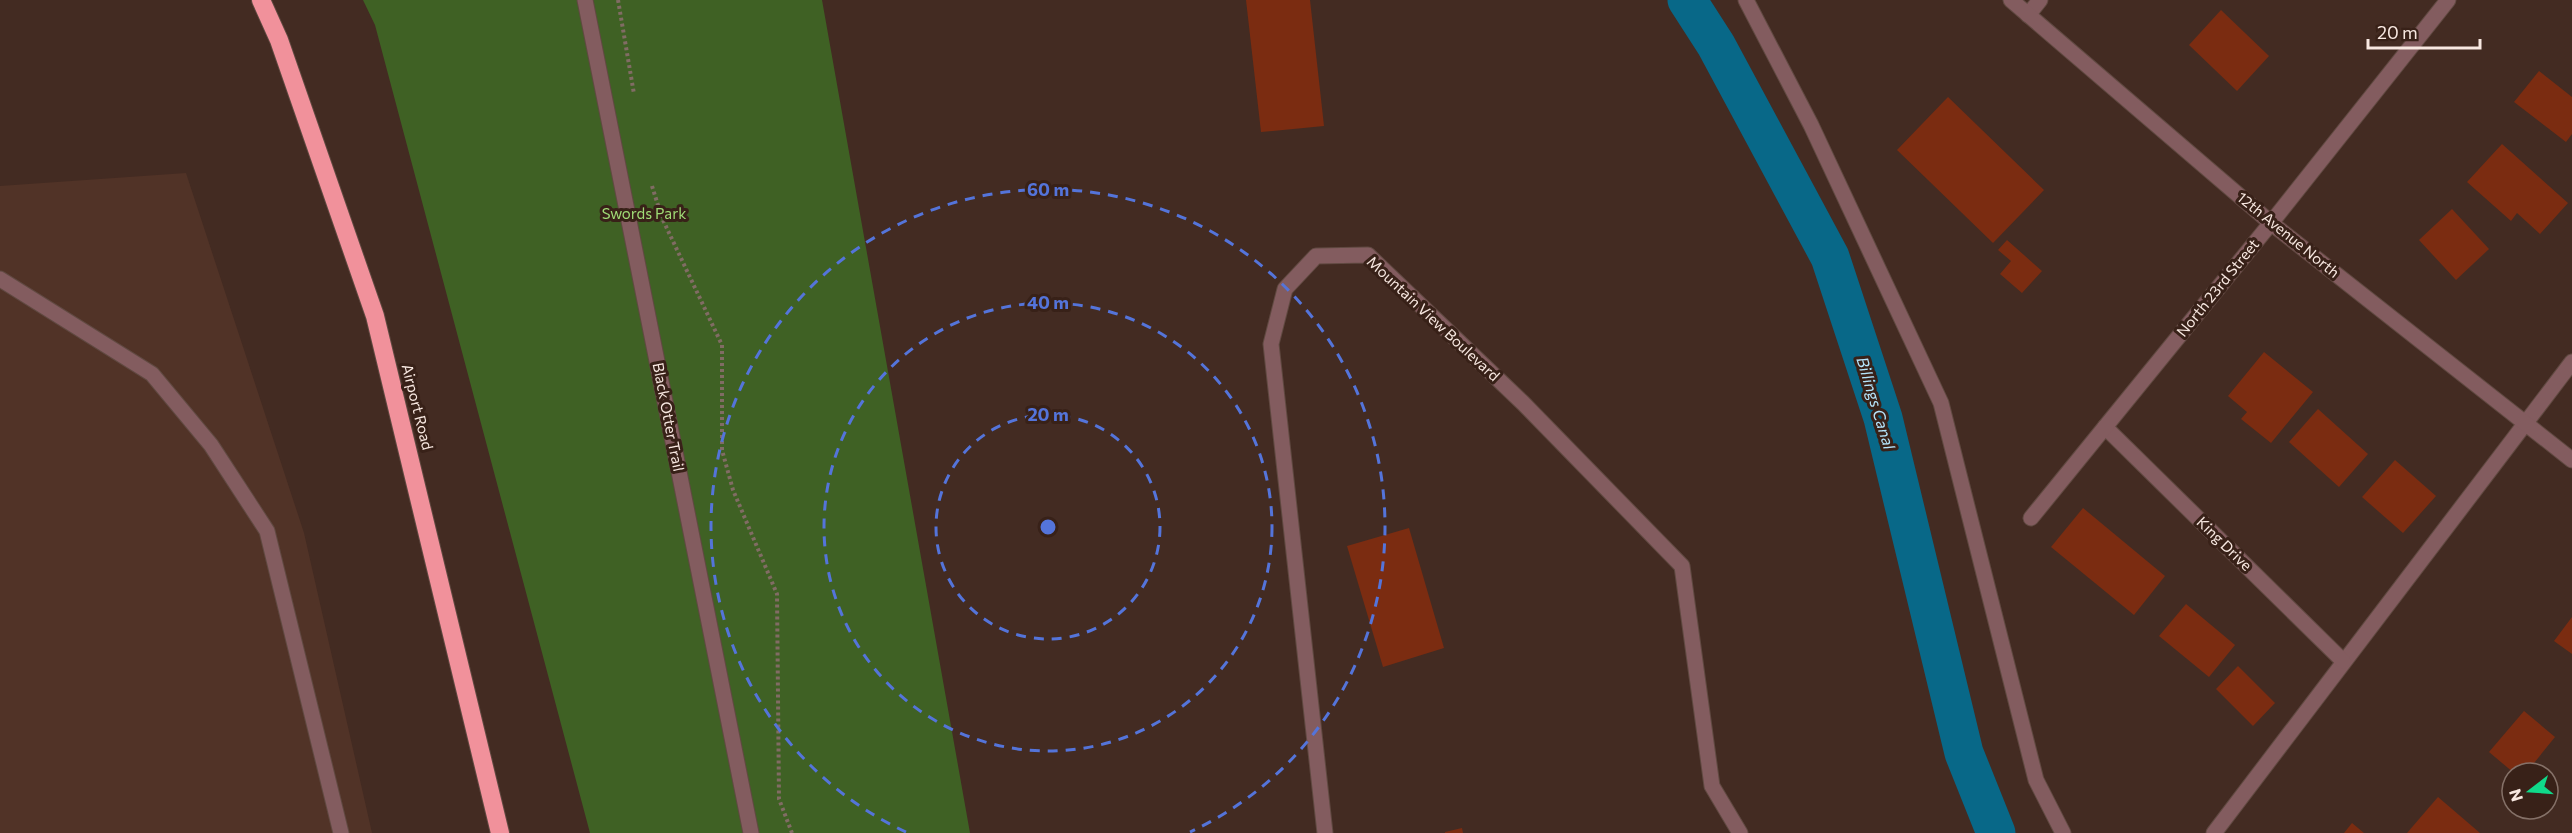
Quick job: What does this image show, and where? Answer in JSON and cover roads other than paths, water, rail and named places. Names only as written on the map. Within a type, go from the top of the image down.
[{"type":"highway","name":"Airport Road","points":[[261,0],[279,40],[375,316],[500,833]]},
{"type":"street","name":"Black Otter Trail","points":[[585,0],[751,833]]},
{"type":"street","points":[[1746,0],[1811,125],[1941,403],[2036,780],[2063,833]]},
{"type":"street","name":"12th Avenue North","points":[[2011,0],[2271,223],[2572,460]]},
{"type":"street","points":[[2028,15],[2040,0]]},
{"type":"street","name":"North 23rd Street","points":[[2031,518],[2271,223],[2448,0]]},
{"type":"street","name":"Mountain View Boulevard","points":[[1325,833],[1271,344],[1285,289],[1316,256],[1368,255],[1523,403],[1682,566],[1712,786],[1740,833]]},
{"type":"street","points":[[0,279],[152,374],[211,445],[267,531],[341,833]]},
{"type":"street","points":[[2214,833],[2524,422],[2572,362]]},
{"type":"street","name":"King Drive","points":[[2105,427],[2343,661]]},
{"type":"waterway","name":"Billings Canal","points":[[1687,0],[1716,45],[1830,257],[1883,418],[1964,753],[1996,833]]},
{"type":"park label","name":"Swords Park","points":[[644,214]]}]
